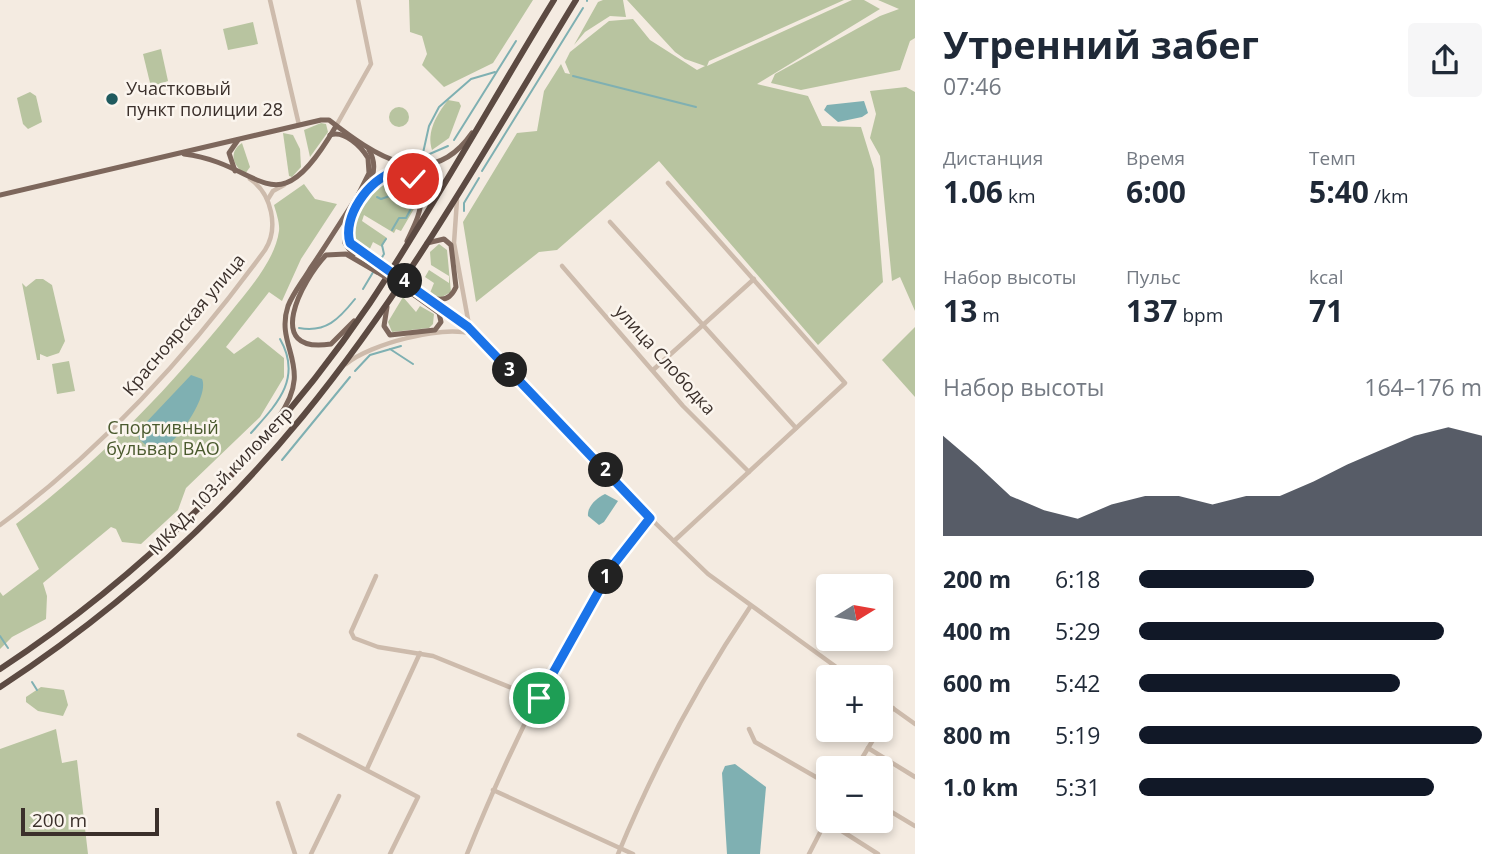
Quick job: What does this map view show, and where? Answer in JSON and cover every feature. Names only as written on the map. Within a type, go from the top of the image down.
[{"type":"highway","name":"МКАД, 103-й километр","points":[[0,668],[56,629],[124,575],[181,524],[262,442],[369,303],[554,0]]},
{"type":"highway","name":"МКАД, 103-й километр","points":[[0,687],[65,642],[134,587],[202,525],[273,452],[340,369],[393,295],[576,0]]},
{"type":"main road","points":[[0,195],[321,120],[336,126],[397,163],[427,165],[458,150],[487,110]]},
{"type":"main road","points":[[172,154],[201,157],[250,179],[273,185],[288,183],[303,173],[336,126]]},
{"type":"main road","points":[[330,135],[338,133],[345,136],[368,158],[369,173],[363,192],[343,227],[345,243],[357,258]]},
{"type":"main road","points":[[237,173],[229,153],[233,144],[242,138]]},
{"type":"main road","points":[[364,145],[370,150],[374,164],[350,221],[348,237],[354,248],[379,269]]},
{"type":"main road","points":[[262,442],[286,408],[293,388],[295,368],[285,331],[288,307],[363,192],[382,177],[394,172],[413,179],[421,190],[415,224],[396,261]]},
{"type":"main road","points":[[424,244],[444,239],[452,250],[457,287],[450,296],[432,303]]},
{"type":"main road","points":[[369,303],[331,344],[308,343],[293,327],[291,310],[321,260],[334,252],[357,258],[379,269],[432,303],[441,317],[435,330],[390,335],[386,331],[383,318],[393,295]]},
{"type":"street","points":[[270,0],[299,125]]},
{"type":"street","points":[[336,126],[366,77],[371,60],[358,0]]},
{"type":"street","points":[[321,120],[345,111]]},
{"type":"street","points":[[250,179],[263,191],[268,204]]},
{"type":"street","points":[[268,204],[270,194],[288,183]]},
{"type":"street","points":[[668,183],[845,383],[674,541]]},
{"type":"street","points":[[459,189],[454,243],[464,312],[473,333]]},
{"type":"street","name":"Красноярская улица","points":[[0,525],[100,440],[204,329],[269,243],[273,227],[268,204]]},
{"type":"street","points":[[610,222],[796,428]]},
{"type":"street","name":"улица Слободка","points":[[562,266],[683,406],[749,472]]},
{"type":"street","points":[[653,370],[754,279]]},
{"type":"street","points":[[432,303],[483,342],[674,541],[750,607],[833,665]]},
{"type":"street","points":[[340,369],[362,353],[380,345],[432,334],[473,333]]},
{"type":"street","points":[[467,854],[493,790],[539,698],[614,564],[650,518]]},
{"type":"street","points":[[376,576],[351,636],[378,647],[420,653],[539,698]]},
{"type":"street","points":[[619,851],[678,721],[750,607]]},
{"type":"street","points":[[367,769],[420,653]]},
{"type":"street","points":[[893,708],[915,723]]},
{"type":"street","points":[[749,729],[755,742],[816,777]]},
{"type":"street","points":[[299,735],[418,797],[390,854]]},
{"type":"street","points":[[863,756],[872,742]]},
{"type":"street","points":[[868,748],[915,778]]},
{"type":"street","points":[[493,790],[619,851],[633,854]]},
{"type":"street","points":[[311,854],[339,796]]},
{"type":"street","points":[[278,803],[295,854]]},
{"type":"street","points":[[893,813],[915,826]]},
{"type":"street","points":[[809,854],[820,833]]},
{"type":"street","points":[[847,833],[878,854]]},
{"type":"green space","points":[[409,0],[533,0],[493,63],[444,87],[422,65],[427,54],[422,36],[410,32]]},
{"type":"green space","points":[[623,0],[626,17],[610,16],[585,32],[574,45],[598,2]]},
{"type":"green space","points":[[627,0],[844,0],[709,61],[707,66],[852,0],[864,0],[880,9],[757,84],[808,96],[822,126],[861,127],[874,169],[883,282],[818,345],[659,161],[557,250],[539,252],[476,302],[463,222],[517,133],[537,131],[544,91],[561,64],[565,73],[570,74],[565,62],[570,52],[609,21],[633,19],[650,40],[697,70],[705,66],[685,59],[675,52]]},
{"type":"green space","points":[[878,0],[915,0],[915,38],[910,41],[900,70],[801,90],[771,83],[775,74],[880,16],[899,9]]},
{"type":"green space","points":[[253,22],[258,44],[228,50],[223,29]]},
{"type":"green space","points":[[161,49],[168,81],[151,87],[143,54]]},
{"type":"green space","points":[[906,87],[915,92],[915,311],[900,277],[892,281],[880,156],[870,138],[876,114],[870,91]]},
{"type":"green space","points":[[30,92],[36,96],[42,122],[28,129],[23,124],[17,98]]},
{"type":"green space","points":[[448,100],[459,102],[461,106],[449,138],[432,150],[432,130]]},
{"type":"green space","points":[[395,107],[403,107],[409,117],[403,127],[395,127],[389,121],[389,113]]},
{"type":"green space","points":[[321,123],[326,124],[328,132],[310,157],[304,130]]},
{"type":"green space","points":[[283,133],[293,135],[300,149],[301,167],[292,177],[289,176]]},
{"type":"green space","points":[[242,143],[250,167],[245,174],[234,159],[235,151]]},
{"type":"green space","points":[[400,175],[414,185],[418,202],[401,231],[396,229],[394,233],[364,215],[362,221],[387,238],[382,247],[373,242],[368,253],[353,241],[359,210],[381,184]]},
{"type":"green space","name":"Спортивный бульвар ВАО","points":[[304,184],[315,199],[337,204],[301,259],[282,301],[269,292],[226,347],[234,354],[258,337],[284,358],[284,377],[260,417],[186,488],[178,510],[141,544],[122,542],[116,529],[111,527],[43,583],[47,596],[46,619],[12,637],[0,649],[0,592],[3,596],[39,569],[16,524],[102,451],[156,398],[206,342],[252,285],[272,253],[279,228],[274,205]]},
{"type":"green space","points":[[439,244],[447,250],[451,292],[440,298],[430,293],[434,283],[425,277],[429,270],[449,283],[449,276],[431,265],[430,252]]},
{"type":"green space","points":[[36,279],[43,279],[52,285],[65,341],[59,353],[47,357],[40,354],[40,360],[37,360],[22,283],[26,287]]},
{"type":"green space","points":[[403,297],[416,312],[420,306],[434,314],[433,324],[429,328],[392,332],[388,322]]},
{"type":"green space","points":[[915,327],[915,397],[882,360]]},
{"type":"green space","points":[[69,361],[75,391],[57,394],[52,364]]},
{"type":"green space","points":[[41,687],[64,690],[68,705],[63,716],[38,711],[26,702],[26,697]]},
{"type":"green space","points":[[56,729],[62,763],[77,760],[88,854],[0,854],[0,749]]},
{"type":"water","points":[[864,101],[868,113],[862,117],[838,122],[824,110],[827,105]]},
{"type":"water","points":[[191,375],[202,379],[201,398],[180,433],[155,453],[139,439],[138,431]]},
{"type":"water","points":[[605,494],[618,501],[599,525],[588,516],[588,512],[593,503]]},
{"type":"water","points":[[735,764],[766,787],[760,854],[727,854],[722,773],[725,766]]},
{"type":"waterway","points":[[482,171],[583,8]]},
{"type":"waterway","points":[[454,140],[516,41]]},
{"type":"waterway","points":[[448,146],[425,156],[423,153],[429,126],[439,107],[471,79],[495,72]]},
{"type":"waterway","points":[[573,76],[696,107]]},
{"type":"waterway","points":[[423,179],[426,171]]},
{"type":"waterway","points":[[464,211],[464,203],[479,178]]},
{"type":"waterway","points":[[392,230],[399,218],[406,218],[415,201],[411,188],[400,180]]},
{"type":"waterway","points":[[377,197],[381,199],[410,189]]},
{"type":"waterway","points":[[363,289],[384,254],[382,245],[386,239]]},
{"type":"waterway","points":[[299,328],[317,328],[331,323],[355,299]]},
{"type":"waterway","points":[[251,433],[277,402],[288,379],[289,367],[280,339]]},
{"type":"waterway","points":[[355,371],[370,355],[401,346]]},
{"type":"waterway","points":[[390,349],[413,364]]},
{"type":"waterway","points":[[282,460],[350,377]]},
{"type":"waterway","points":[[0,636],[8,648]]},
{"type":"waterway","points":[[32,682],[37,690]]},
{"type":"place","name":"Участковый пункт полиции 28","points":[[112,99]]},
{"type":"route","points":[[413,179],[394,172],[376,181],[366,192],[350,221],[350,243],[360,253],[434,300],[468,327],[555,415],[650,518],[614,564],[539,698]]}]
